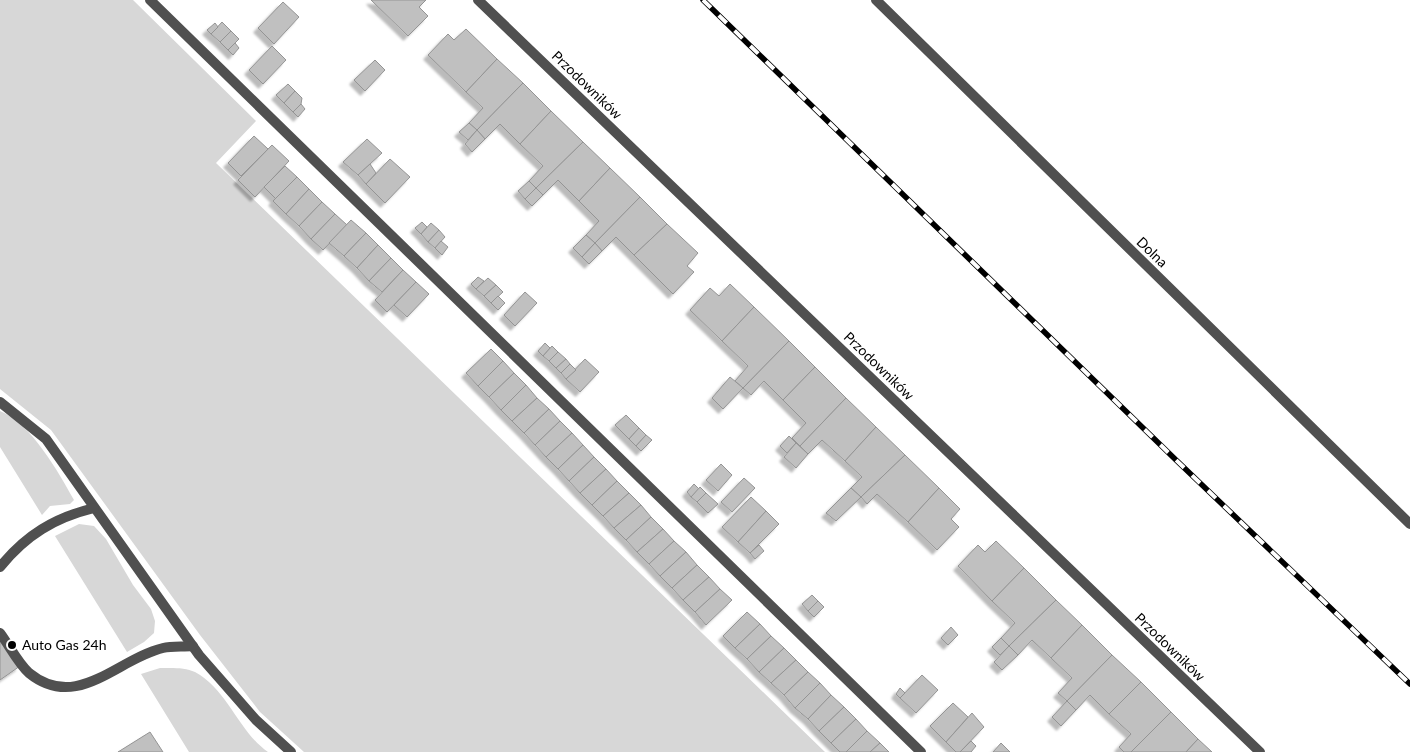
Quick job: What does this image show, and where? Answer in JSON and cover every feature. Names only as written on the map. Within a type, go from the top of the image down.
[{"type":"street","points":[[150,0],[921,752]]},
{"type":"street","name":"Przodowników","points":[[478,0],[1260,752]]},
{"type":"street","name":"Dolna","points":[[876,0],[1410,524]]},
{"type":"street","points":[[0,402],[46,439],[193,646],[256,720],[291,752]]},
{"type":"street","points":[[0,567],[21,544],[48,524],[62,517],[94,508]]},
{"type":"street","points":[[0,633],[28,672],[45,683],[60,686],[76,687],[91,682],[162,648],[193,646]]},
{"type":"shaded area","points":[[0,0],[133,0],[256,121],[216,163],[825,752],[304,752],[260,712],[200,635],[51,430],[0,389]]},
{"type":"shaded area","points":[[0,411],[23,426],[43,450],[74,500],[70,504],[50,506],[42,515],[0,447]]},
{"type":"shaded area","points":[[79,524],[94,526],[106,539],[133,585],[151,609],[155,621],[154,633],[144,642],[127,652],[55,536]]},
{"type":"shaded area","points":[[160,668],[187,669],[206,680],[225,700],[249,733],[268,752],[189,752],[141,674]]},
{"type":"building","points":[[371,0],[426,0],[419,7],[428,16],[408,36]]},
{"type":"building","points":[[283,2],[299,17],[274,44],[258,28]]},
{"type":"building","points":[[222,22],[231,31],[220,42],[211,34]]},
{"type":"building","points":[[215,23],[218,27],[211,34],[207,30]]},
{"type":"building","points":[[466,29],[497,59],[466,92],[428,55],[448,34],[454,40]]},
{"type":"building","points":[[231,31],[239,39],[228,50],[220,42]]},
{"type":"building","points":[[235,43],[239,48],[233,55],[228,50]]},
{"type":"building","points":[[272,46],[286,60],[263,84],[249,70]]},
{"type":"building","points":[[497,59],[523,83],[477,130],[469,123],[483,108],[466,92]]},
{"type":"building","points":[[375,60],[385,70],[365,91],[354,80]]},
{"type":"building","points":[[523,83],[551,111],[520,144],[500,124],[485,139],[477,130]]},
{"type":"building","points":[[288,84],[295,91],[284,103],[276,95]]},
{"type":"building","points":[[295,91],[302,98],[301,104],[293,112],[284,103]]},
{"type":"building","points":[[301,104],[305,109],[298,117],[293,112]]},
{"type":"building","points":[[551,111],[583,142],[536,188],[529,181],[543,166],[520,144]]},
{"type":"building","points":[[469,123],[477,130],[468,140],[459,132]]},
{"type":"building","points":[[477,130],[485,139],[472,152],[465,144]]},
{"type":"building","points":[[254,136],[268,149],[241,176],[228,163]]},
{"type":"building","points":[[367,139],[382,153],[358,175],[343,162]]},
{"type":"building","points":[[583,142],[610,168],[579,201],[558,180],[543,195],[536,188]]},
{"type":"building","points":[[272,145],[289,161],[255,197],[238,180]]},
{"type":"building","points":[[390,159],[410,177],[385,203],[366,184]]},
{"type":"building","points":[[370,164],[376,173],[366,184],[358,175]]},
{"type":"building","points":[[285,166],[297,177],[276,199],[264,187]]},
{"type":"building","points":[[610,168],[640,197],[595,243],[586,235],[599,221],[579,201]]},
{"type":"building","points":[[297,177],[309,189],[286,214],[273,201]]},
{"type":"building","points":[[529,181],[536,188],[525,199],[518,191]]},
{"type":"building","points":[[536,188],[543,195],[532,206],[525,199]]},
{"type":"building","points":[[309,189],[322,202],[299,226],[286,214]]},
{"type":"building","points":[[640,197],[667,224],[634,255],[616,237],[602,251],[595,243]]},
{"type":"building","points":[[322,202],[335,214],[311,239],[299,226]]},
{"type":"building","points":[[335,214],[347,225],[323,250],[311,239]]},
{"type":"building","points":[[351,220],[366,233],[344,256],[329,243]]},
{"type":"building","points":[[422,222],[427,227],[421,234],[415,228]]},
{"type":"building","points":[[431,223],[439,230],[428,242],[421,234]]},
{"type":"building","points":[[667,224],[698,253],[687,266],[694,272],[673,294],[634,255]]},
{"type":"building","points":[[439,230],[445,237],[435,248],[428,242]]},
{"type":"building","points":[[366,233],[378,245],[357,268],[344,256]]},
{"type":"building","points":[[586,235],[595,243],[582,257],[573,248]]},
{"type":"building","points":[[441,241],[448,247],[442,255],[435,248]]},
{"type":"building","points":[[595,243],[602,251],[589,264],[582,257]]},
{"type":"building","points":[[378,245],[391,258],[369,281],[357,268]]},
{"type":"building","points":[[391,258],[403,270],[382,292],[369,281]]},
{"type":"building","points":[[403,270],[416,282],[387,312],[375,300]]},
{"type":"building","points":[[478,277],[484,281],[476,289],[471,284]]},
{"type":"building","points":[[488,278],[496,285],[484,296],[476,289]]},
{"type":"building","points":[[416,282],[429,294],[407,317],[394,305]]},
{"type":"building","points":[[730,284],[754,307],[722,341],[690,310],[710,288],[719,296]]},
{"type":"building","points":[[496,285],[503,292],[491,303],[484,296]]},
{"type":"building","points":[[525,292],[537,303],[515,326],[504,315]]},
{"type":"building","points":[[498,296],[505,303],[498,310],[491,303]]},
{"type":"building","points":[[754,307],[789,341],[743,388],[735,381],[748,366],[722,341]]},
{"type":"building","points":[[789,341],[815,367],[783,400],[764,381],[751,395],[743,388]]},
{"type":"building","points":[[545,343],[550,348],[543,356],[538,351]]},
{"type":"building","points":[[552,346],[558,352],[549,361],[543,356]]},
{"type":"building","points":[[491,349],[503,361],[478,386],[466,373]]},
{"type":"building","points":[[558,352],[566,359],[556,368],[549,361]]},
{"type":"building","points":[[566,359],[570,364],[561,373],[556,368]]},
{"type":"building","points":[[585,359],[599,372],[580,392],[566,379]]},
{"type":"building","points":[[503,361],[514,373],[489,397],[478,386]]},
{"type":"building","points":[[570,364],[576,370],[566,379],[561,373]]},
{"type":"building","points":[[815,367],[846,398],[800,446],[792,438],[806,423],[783,400]]},
{"type":"building","points":[[514,373],[526,385],[501,410],[489,397]]},
{"type":"building","points":[[730,377],[743,388],[723,409],[712,398]]},
{"type":"building","points":[[526,385],[537,398],[512,421],[501,410]]},
{"type":"building","points":[[537,398],[549,409],[524,433],[512,421]]},
{"type":"building","points":[[846,398],[876,427],[845,461],[822,440],[808,454],[800,446]]},
{"type":"building","points":[[549,409],[560,421],[535,445],[524,433]]},
{"type":"building","points":[[626,415],[639,428],[629,439],[615,425]]},
{"type":"building","points":[[560,421],[572,433],[546,457],[535,445]]},
{"type":"building","points":[[876,427],[905,455],[861,497],[851,488],[862,477],[845,461]]},
{"type":"building","points":[[639,428],[646,435],[636,446],[629,439]]},
{"type":"building","points":[[572,433],[583,445],[558,469],[546,457]]},
{"type":"building","points":[[646,435],[652,440],[641,451],[636,446]]},
{"type":"building","points":[[789,436],[796,443],[787,453],[780,446]]},
{"type":"building","points":[[796,443],[808,454],[796,468],[784,457]]},
{"type":"building","points":[[583,445],[594,457],[569,481],[558,469]]},
{"type":"building","points":[[905,455],[939,488],[908,522],[877,494],[867,504],[861,497]]},
{"type":"building","points":[[594,457],[606,469],[580,493],[569,481]]},
{"type":"building","points":[[721,464],[732,475],[718,491],[706,480]]},
{"type":"building","points":[[606,469],[617,481],[592,505],[580,493]]},
{"type":"building","points":[[744,478],[755,488],[732,512],[721,502]]},
{"type":"building","points":[[617,481],[629,493],[603,516],[592,505]]},
{"type":"building","points":[[694,484],[699,489],[691,497],[687,492]]},
{"type":"building","points":[[700,487],[706,493],[697,502],[691,497]]},
{"type":"building","points":[[851,488],[861,497],[836,521],[826,513]]},
{"type":"building","points":[[939,488],[960,509],[951,519],[959,527],[937,550],[908,522]]},
{"type":"building","points":[[629,493],[641,505],[614,528],[603,516]]},
{"type":"building","points":[[706,493],[718,504],[708,513],[697,502]]},
{"type":"building","points":[[751,497],[766,511],[738,542],[722,527]]},
{"type":"building","points":[[641,505],[651,517],[626,540],[614,528]]},
{"type":"building","points":[[766,511],[779,524],[750,553],[738,542]]},
{"type":"building","points":[[651,517],[663,529],[637,552],[626,540]]},
{"type":"building","points":[[663,529],[674,541],[649,564],[637,552]]},
{"type":"building","points":[[674,541],[686,552],[660,576],[649,564]]},
{"type":"building","points":[[996,541],[1024,568],[992,601],[958,566],[978,545],[985,552]]},
{"type":"building","points":[[759,545],[764,551],[755,559],[750,553]]},
{"type":"building","points":[[686,552],[697,565],[672,588],[660,576]]},
{"type":"building","points":[[697,565],[709,577],[683,600],[672,588]]},
{"type":"building","points":[[1024,568],[1056,600],[1009,646],[1001,638],[1015,623],[992,601]]},
{"type":"building","points":[[709,577],[720,589],[695,612],[683,600]]},
{"type":"building","points":[[720,589],[732,600],[706,625],[695,612]]},
{"type":"building","points":[[812,595],[818,601],[808,611],[802,604]]},
{"type":"building","points":[[1056,600],[1082,625],[1051,658],[1032,640],[1018,655],[1009,646]]},
{"type":"building","points":[[818,601],[824,607],[814,617],[808,611]]},
{"type":"building","points":[[747,612],[760,624],[735,648],[723,636]]},
{"type":"building","points":[[760,624],[771,636],[747,659],[735,648]]},
{"type":"building","points":[[1082,625],[1112,655],[1067,701],[1058,693],[1072,678],[1051,658]]},
{"type":"building","points":[[951,627],[958,635],[948,645],[941,638]]},
{"type":"building","points":[[771,636],[784,648],[759,672],[747,659]]},
{"type":"building","points":[[0,638],[20,666],[0,680]]},
{"type":"building","points":[[1001,638],[1009,646],[1000,655],[992,647]]},
{"type":"building","points":[[1009,646],[1018,655],[1002,670],[994,662]]},
{"type":"building","points":[[784,648],[796,660],[771,683],[759,672]]},
{"type":"building","points":[[1112,655],[1141,682],[1109,714],[1090,695],[1076,710],[1067,701]]},
{"type":"building","points":[[796,660],[808,672],[784,695],[771,683]]},
{"type":"building","points":[[808,672],[820,683],[795,708],[784,695]]},
{"type":"building","points":[[922,675],[938,690],[916,713],[900,698]]},
{"type":"building","points":[[1141,682],[1171,712],[1131,752],[1124,752],[1119,747],[1131,734],[1109,714]]},
{"type":"building","points":[[820,683],[831,695],[808,719],[795,708]]},
{"type":"building","points":[[900,688],[905,693],[900,698],[896,694]]},
{"type":"building","points":[[831,695],[844,707],[819,731],[808,719]]},
{"type":"building","points":[[1067,701],[1076,710],[1061,726],[1052,717]]},
{"type":"building","points":[[953,703],[968,717],[946,742],[930,726]]},
{"type":"building","points":[[844,707],[856,719],[831,743],[819,731]]},
{"type":"building","points":[[1171,712],[1198,739],[1186,752],[1131,752]]},
{"type":"building","points":[[972,713],[984,727],[960,752],[956,752],[946,742]]},
{"type":"building","points":[[856,719],[867,731],[846,752],[840,752],[831,743]]},
{"type":"building","points":[[867,731],[880,743],[870,752],[846,752]]},
{"type":"building","points":[[150,732],[163,752],[118,752]]},
{"type":"building","points":[[1198,739],[1212,752],[1186,752]]},
{"type":"building","points":[[971,741],[976,746],[971,752],[960,752]]},
{"type":"building","points":[[880,743],[889,752],[870,752]]},
{"type":"building","points":[[1001,743],[1010,752],[993,752]]},
{"type":"railway","points":[[703,0],[1176,460],[1410,684]]},
{"type":"place","name":"Auto Gas 24h","points":[[12,645]]}]
